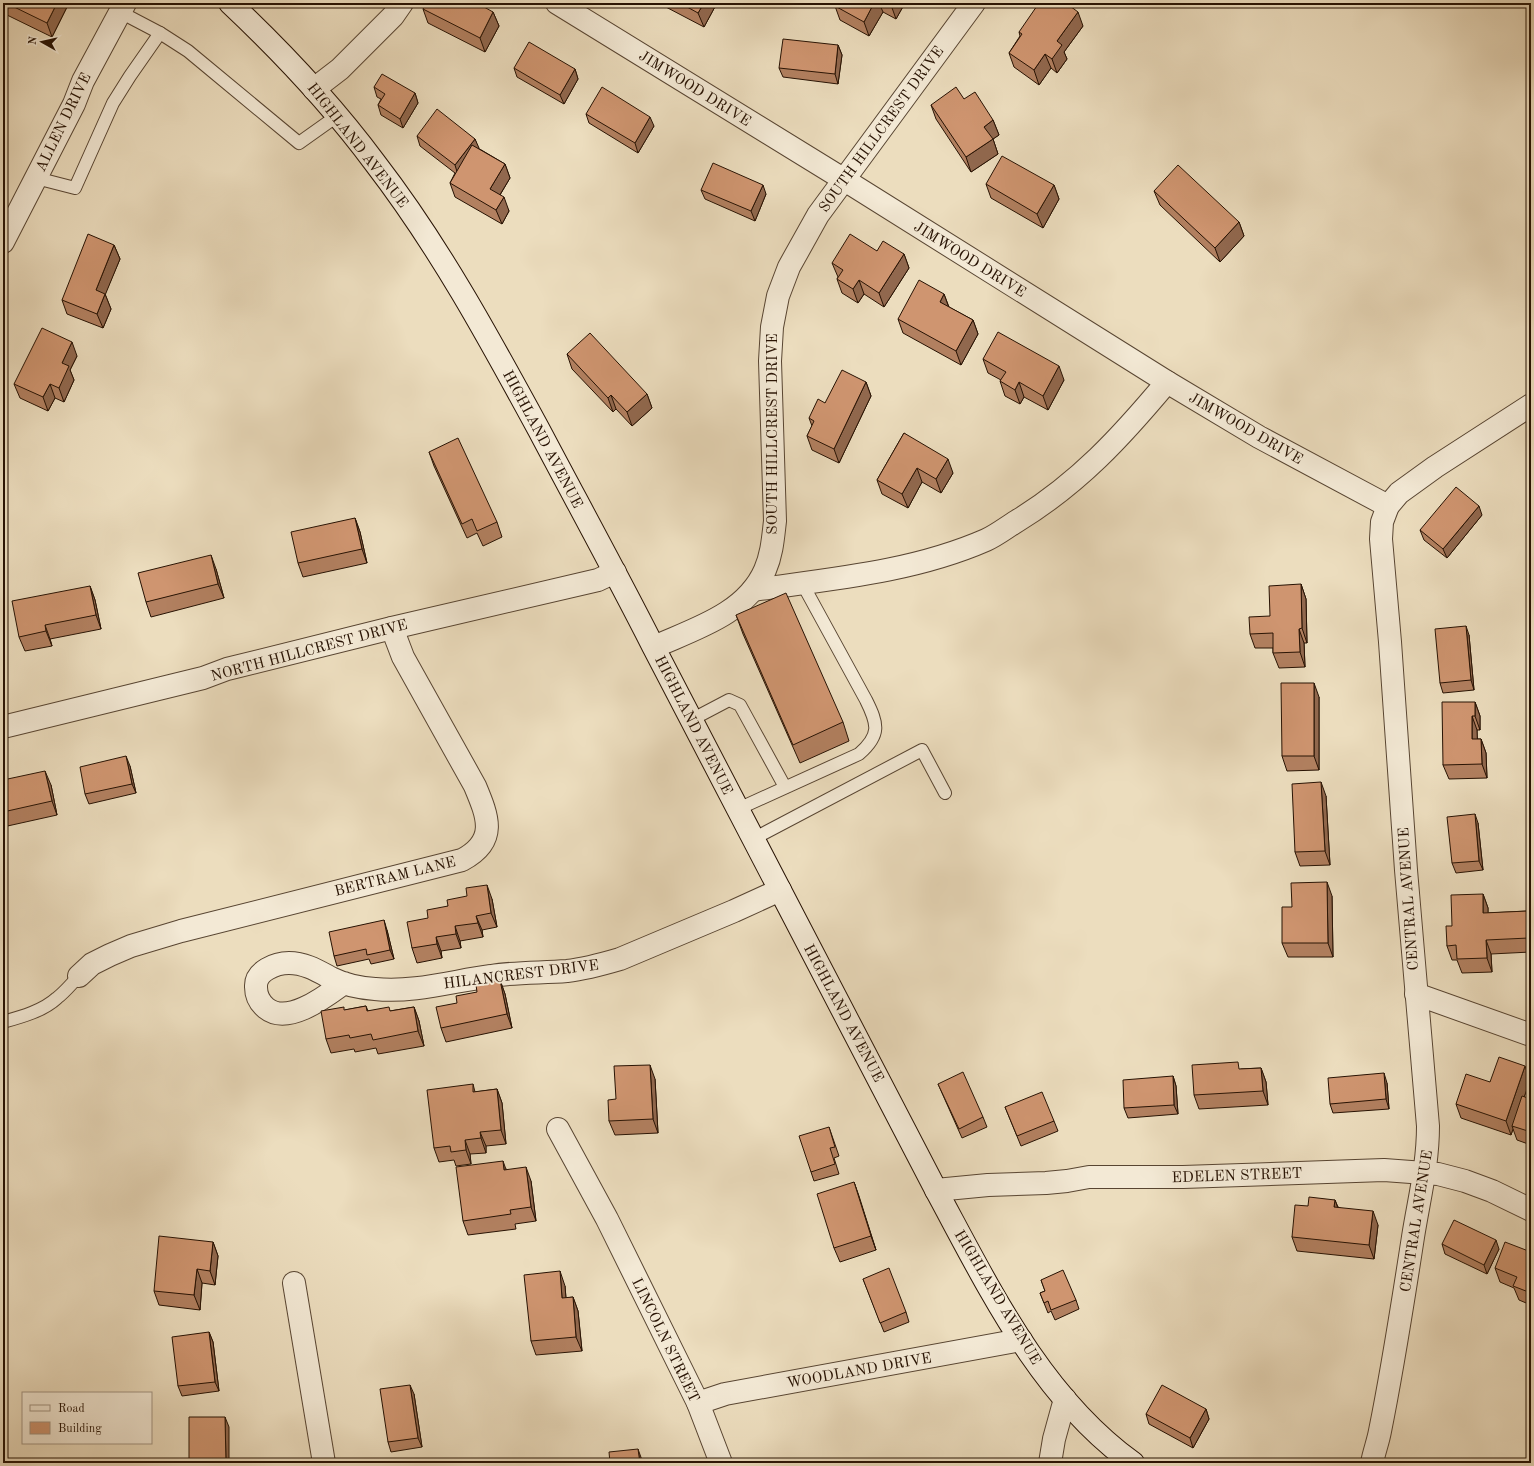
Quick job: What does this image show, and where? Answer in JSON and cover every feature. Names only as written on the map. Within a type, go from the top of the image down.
[{"type":"street","name":"HIGHLAND AVENUE","points":[[230,3],[266,37],[314,89],[374,160],[405,203],[463,292],[615,572],[936,1190],[990,1289],[1042,1371],[1065,1399],[1090,1426],[1133,1463]]},
{"type":"street","points":[[314,89],[340,69],[393,16],[402,3]]},
{"type":"street","name":"SOUTH HILLCREST DRIVE","points":[[654,647],[719,617],[738,605],[753,590],[765,570],[772,547],[775,521],[770,361],[772,327],[778,296],[788,267],[803,240],[844,179],[974,3]]},
{"type":"street","name":"JIMWOOD DRIVE","points":[[568,6],[1167,382],[1259,437],[1388,506]]},
{"type":"street","name":"ALLEN DRIVE","points":[[3,242],[74,104],[83,81],[123,7]]},
{"type":"street","points":[[753,590],[886,570],[938,558],[987,539],[1037,509],[1087,470],[1128,429],[1167,382]]},
{"type":"street","name":"CENTRAL AVENUE","points":[[1372,1463],[1380,1432],[1426,1173],[1428,1126],[1416,994],[1381,539],[1382,522],[1388,506],[1399,493],[1435,467],[1531,405]]},
{"type":"street","name":"NORTH HILLCREST DRIVE","points":[[3,727],[203,678],[227,669],[392,628],[598,580],[615,572]]},
{"type":"street","name":"BERTRAM LANE","points":[[79,976],[92,964],[131,946],[231,917],[462,860],[473,854],[481,846],[486,835],[487,822],[475,786],[403,657],[392,628]]},
{"type":"street","name":"HILANCREST DRIVE","points":[[344,983],[376,989],[415,989],[493,976],[568,971],[602,965],[620,959],[720,917],[780,890]]},
{"type":"street","points":[[1416,994],[1531,1035]]},
{"type":"street","name":"LINCOLN STREET","points":[[558,1129],[607,1219],[698,1403],[721,1463]]},
{"type":"street","name":"EDELEN STREET","points":[[936,1190],[988,1185],[1053,1183],[1089,1177],[1183,1177],[1384,1170],[1438,1174],[1492,1191],[1531,1210]]},
{"type":"street","points":[[294,1283],[324,1463]]},
{"type":"street","name":"WOODLAND DRIVE","points":[[698,1403],[725,1394],[1021,1340]]},
{"type":"street","points":[[1050,1463],[1054,1439],[1065,1399]]},
{"type":"lane","points":[[123,7],[160,33],[188,50],[299,143],[337,116]]},
{"type":"lane","points":[[36,178],[75,188],[113,103],[160,33]]},
{"type":"lane","points":[[738,809],[859,754],[870,744],[876,728],[873,713],[802,583]]},
{"type":"lane","points":[[692,720],[729,700],[740,705],[785,788]]},
{"type":"lane","points":[[753,839],[922,750],[945,793]]},
{"type":"lane","points":[[3,1022],[21,1017],[49,1004],[57,999],[79,976]]},
{"type":"building","points":[[6,3],[57,3],[47,23]]},
{"type":"building","points":[[426,3],[477,3],[493,12],[480,38],[423,9]]},
{"type":"building","points":[[680,3],[704,3],[698,13]]},
{"type":"building","points":[[836,3],[874,3],[864,22],[835,6]]},
{"type":"building","points":[[1039,3],[1066,3],[1078,12],[1057,41],[1062,45],[1052,59],[1045,54],[1034,70],[1009,53],[1022,34],[1019,32]]},
{"type":"building","points":[[783,39],[838,45],[835,74],[779,68]]},
{"type":"building","points":[[529,42],[575,69],[560,95],[514,68]]},
{"type":"building","points":[[382,74],[415,93],[400,119],[378,105],[385,94],[374,87]]},
{"type":"building","points":[[602,87],[650,117],[635,143],[586,114]]},
{"type":"building","points":[[956,87],[964,99],[975,92],[993,120],[984,127],[993,139],[966,157],[931,105]]},
{"type":"building","points":[[437,109],[475,139],[455,165],[417,136]]},
{"type":"building","points":[[472,145],[505,164],[490,189],[504,197],[496,210],[450,183]]},
{"type":"building","points":[[1002,156],[1054,185],[1037,214],[986,184]]},
{"type":"building","points":[[713,163],[763,185],[751,211],[701,190]]},
{"type":"building","points":[[1178,165],[1239,222],[1215,248],[1154,191]]},
{"type":"building","points":[[88,234],[114,245],[96,290],[105,294],[97,314],[62,300]]},
{"type":"building","points":[[850,234],[877,251],[883,241],[904,254],[879,293],[859,280],[853,289],[837,279],[843,270],[832,263]]},
{"type":"building","points":[[919,280],[944,294],[940,302],[973,320],[956,351],[898,319]]},
{"type":"building","points":[[42,328],[72,342],[62,363],[69,366],[59,388],[50,384],[43,397],[14,384]]},
{"type":"building","points":[[998,332],[1059,366],[1043,396],[1019,382],[1015,390],[1000,381],[1006,372],[983,359]]},
{"type":"building","points":[[590,333],[647,394],[627,412],[611,395],[608,398],[567,354]]},
{"type":"building","points":[[842,370],[866,382],[834,449],[807,436],[814,421],[809,418],[818,399],[825,403]]},
{"type":"building","points":[[904,433],[948,459],[936,479],[917,468],[902,494],[877,480]]},
{"type":"building","points":[[458,438],[497,522],[477,531],[472,519],[462,524],[429,452]]},
{"type":"building","points":[[1456,487],[1479,506],[1443,549],[1420,530]]},
{"type":"building","points":[[355,518],[362,549],[298,563],[291,532]]},
{"type":"building","points":[[211,555],[218,584],[146,602],[138,573]]},
{"type":"building","points":[[1301,584],[1302,628],[1299,629],[1300,652],[1273,653],[1273,633],[1250,634],[1249,617],[1270,616],[1269,586]]},
{"type":"building","points":[[90,586],[96,615],[45,625],[46,631],[19,637],[12,601]]},
{"type":"building","points":[[786,593],[843,722],[793,745],[736,615]]},
{"type":"building","points":[[1466,626],[1471,680],[1440,683],[1435,629]]},
{"type":"building","points":[[1281,683],[1314,683],[1314,756],[1282,756]]},
{"type":"building","points":[[1442,702],[1475,702],[1475,716],[1472,716],[1472,739],[1481,739],[1482,764],[1443,765]]},
{"type":"building","points":[[126,756],[132,784],[85,794],[80,767]]},
{"type":"building","points":[[45,771],[52,801],[3,812],[3,780]]},
{"type":"building","points":[[1321,782],[1325,851],[1295,852],[1292,784]]},
{"type":"building","points":[[1475,814],[1479,861],[1452,863],[1447,817]]},
{"type":"building","points":[[1327,882],[1328,943],[1282,943],[1282,907],[1292,907],[1291,883]]},
{"type":"building","points":[[487,885],[491,913],[476,916],[478,923],[455,926],[456,934],[436,937],[437,944],[412,948],[407,922],[428,918],[427,910],[448,906],[447,900],[467,896],[466,888]]},
{"type":"building","points":[[1483,894],[1483,913],[1528,911],[1529,938],[1486,940],[1487,958],[1457,959],[1456,945],[1447,946],[1446,926],[1452,926],[1451,895]]},
{"type":"building","points":[[384,920],[390,950],[367,955],[366,949],[334,956],[329,932]]},
{"type":"building","points":[[500,980],[507,1014],[441,1028],[436,1007],[457,1003],[456,996],[477,992],[476,985]]},
{"type":"building","points":[[366,1006],[367,1011],[389,1007],[390,1011],[414,1007],[418,1031],[373,1040],[371,1034],[350,1038],[349,1035],[326,1039],[321,1011],[344,1007],[344,1010]]},
{"type":"building","points":[[1499,1057],[1525,1066],[1506,1121],[1456,1104],[1466,1074],[1490,1082]]},
{"type":"building","points":[[1238,1062],[1239,1069],[1261,1068],[1263,1091],[1194,1095],[1192,1065]]},
{"type":"building","points":[[650,1065],[653,1119],[609,1121],[608,1100],[616,1099],[614,1066]]},
{"type":"building","points":[[963,1072],[983,1117],[959,1129],[938,1084]]},
{"type":"building","points":[[1384,1073],[1386,1099],[1330,1104],[1328,1078]]},
{"type":"building","points":[[1173,1076],[1174,1105],[1124,1108],[1123,1080]]},
{"type":"building","points":[[473,1084],[473,1092],[497,1089],[501,1130],[480,1132],[481,1138],[465,1140],[466,1150],[451,1152],[450,1146],[434,1148],[427,1090]]},
{"type":"building","points":[[1042,1092],[1054,1121],[1017,1136],[1005,1107]]},
{"type":"building","points":[[1522,1096],[1531,1099],[1531,1132],[1512,1126]]},
{"type":"building","points":[[829,1127],[835,1147],[830,1148],[835,1164],[811,1172],[799,1136]]},
{"type":"building","points":[[503,1161],[504,1170],[526,1167],[531,1207],[510,1210],[511,1214],[463,1221],[456,1167]]},
{"type":"building","points":[[854,1182],[871,1236],[834,1248],[817,1194]]},
{"type":"building","points":[[1309,1197],[1335,1200],[1334,1207],[1373,1211],[1369,1245],[1292,1237],[1295,1205],[1308,1206]]},
{"type":"building","points":[[1454,1220],[1496,1240],[1484,1265],[1442,1244]]},
{"type":"building","points":[[159,1236],[213,1242],[210,1271],[197,1269],[194,1295],[154,1291]]},
{"type":"building","points":[[1505,1242],[1531,1252],[1531,1293],[1513,1286],[1517,1277],[1495,1268]]},
{"type":"building","points":[[889,1268],[906,1312],[880,1323],[863,1279]]},
{"type":"building","points":[[1063,1270],[1076,1300],[1051,1310],[1048,1301],[1044,1303],[1040,1293],[1045,1291],[1041,1280]]},
{"type":"building","points":[[560,1271],[562,1298],[573,1297],[576,1337],[531,1341],[524,1275]]},
{"type":"building","points":[[209,1332],[215,1382],[178,1386],[172,1337]]},
{"type":"building","points":[[410,1385],[418,1438],[388,1442],[380,1389]]},
{"type":"building","points":[[1162,1385],[1206,1409],[1190,1438],[1146,1414]]},
{"type":"building","points":[[189,1417],[225,1417],[226,1463],[189,1463]]},
{"type":"building","points":[[638,1449],[640,1463],[610,1463],[609,1452]]}]
